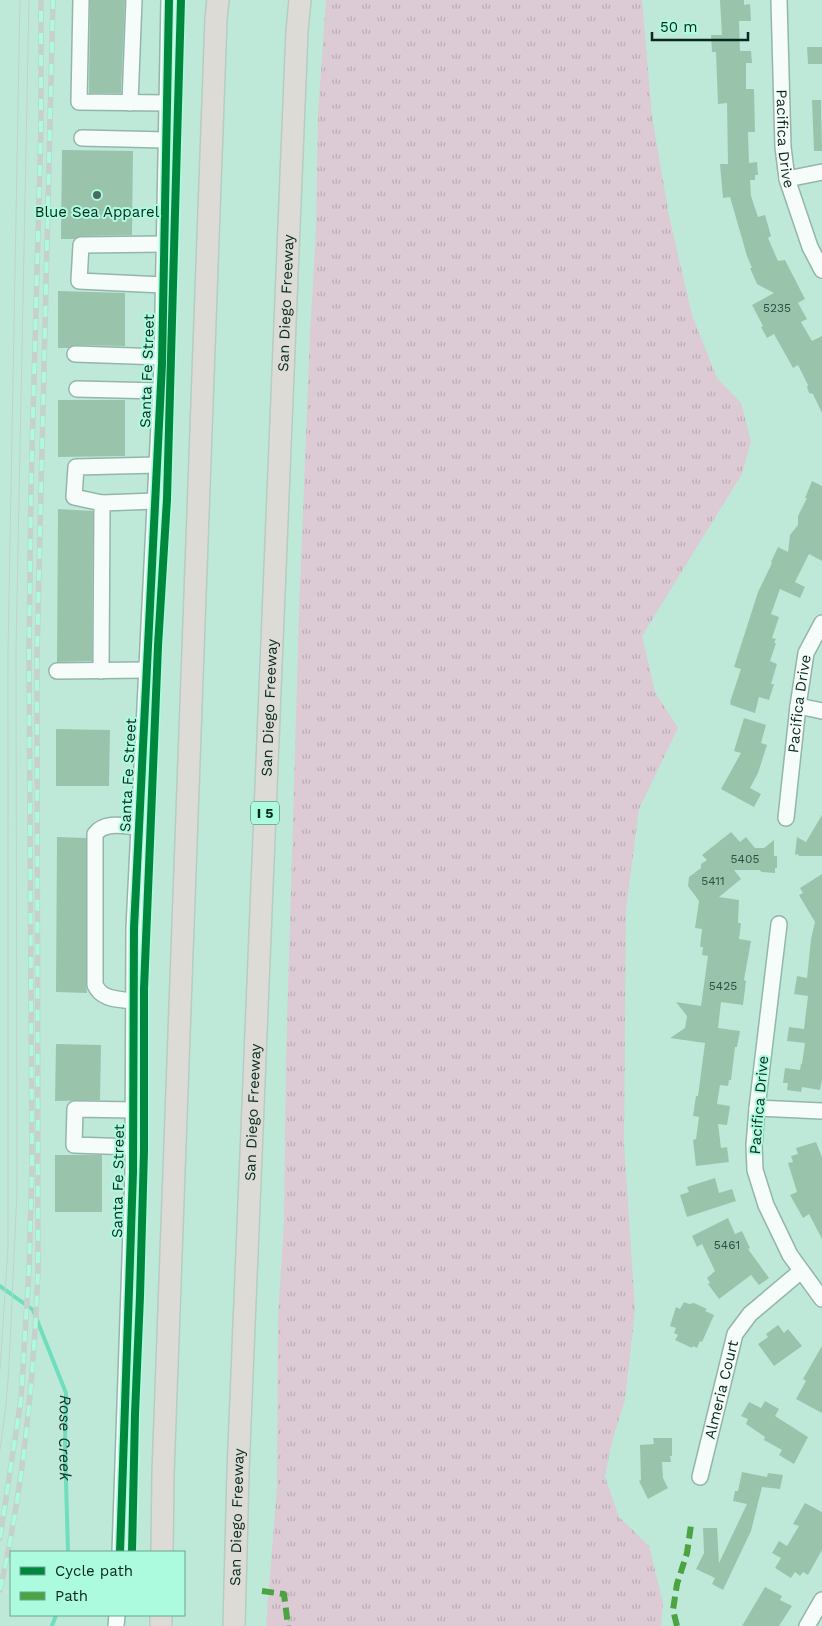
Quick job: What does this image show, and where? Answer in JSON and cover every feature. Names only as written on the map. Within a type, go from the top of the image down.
[{"type":"highway","points":[[162,1551],[163,1474],[218,0]]},
{"type":"highway","name":"San Diego Freeway","points":[[234,1626],[239,1443],[297,31],[300,0]]},
{"type":"street","points":[[81,0],[79,102],[167,103]]},
{"type":"street","points":[[130,103],[134,0]]},
{"type":"street","name":"Santa Fe Street","points":[[120,1551],[133,1146],[134,928],[162,357],[169,0]]},
{"type":"street","name":"Pacifica Drive","points":[[779,0],[784,147],[787,179],[810,247],[822,270]]},
{"type":"street","points":[[82,138],[166,140]]},
{"type":"street","points":[[787,179],[822,172]]},
{"type":"street","points":[[163,284],[79,281],[81,245],[164,244]]},
{"type":"street","points":[[75,354],[162,357]]},
{"type":"street","points":[[77,388],[160,391]]},
{"type":"street","points":[[155,501],[102,503],[74,497],[76,466],[157,464]]},
{"type":"street","points":[[101,671],[102,503]]},
{"type":"street","name":"Pacifica Drive","points":[[786,818],[798,706],[806,653],[822,623]]},
{"type":"street","points":[[57,671],[146,670]]},
{"type":"street","points":[[798,706],[822,711]]},
{"type":"street","points":[[133,1001],[106,997],[98,992],[95,985],[95,834],[106,825],[139,827]]},
{"type":"street","name":"Pacifica Drive","points":[[779,924],[757,1108],[754,1146],[755,1170],[766,1205],[790,1255],[822,1299]]},
{"type":"street","points":[[757,1108],[822,1111]]},
{"type":"street","points":[[133,1110],[75,1109],[74,1146],[133,1146]]},
{"type":"street","name":"Almeria Court","points":[[700,1477],[735,1334],[750,1314],[801,1271]]},
{"type":"street","points":[[807,1626],[822,1600]]},
{"type":"green space","points":[[326,0],[642,0],[652,116],[669,216],[692,315],[717,378],[741,403],[751,442],[742,474],[642,636],[655,692],[678,728],[639,809],[626,910],[624,1142],[635,1310],[625,1400],[612,1441],[605,1477],[619,1517],[649,1546],[663,1603],[661,1626],[266,1626],[277,1487],[278,1317],[284,1222],[286,1060],[299,614],[316,232],[318,114]]},
{"type":"building","points":[[90,0],[125,0],[121,93],[89,93]]},
{"type":"building","points":[[720,0],[744,0],[744,5],[750,4],[751,21],[739,21],[740,51],[751,51],[752,63],[746,63],[746,89],[754,89],[755,132],[748,132],[749,163],[757,162],[758,175],[755,175],[755,180],[750,180],[751,196],[758,217],[765,215],[771,236],[768,238],[778,261],[785,260],[805,299],[798,303],[807,319],[801,322],[812,341],[822,336],[822,413],[813,394],[809,393],[808,385],[798,365],[793,368],[774,334],[767,338],[761,327],[763,326],[752,305],[774,293],[757,284],[750,268],[752,268],[730,197],[723,198],[720,164],[728,164],[727,103],[718,104],[716,52],[712,52],[711,35],[722,35]]},
{"type":"building","points":[[807,47],[822,47],[822,64],[808,64]]},
{"type":"building","points":[[812,100],[821,100],[822,151],[814,151]]},
{"type":"building","name":"Blue Sea Apparel","points":[[62,150],[133,151],[132,235],[81,236],[74,239],[61,239]]},
{"type":"building","points":[[58,291],[125,293],[125,346],[75,345],[68,348],[58,348]]},
{"type":"building","points":[[58,400],[125,400],[125,456],[58,457]]},
{"type":"building","points":[[812,481],[822,486],[822,561],[809,554],[795,582],[805,587],[800,598],[780,589],[771,614],[779,617],[772,638],[776,639],[774,643],[776,643],[770,661],[777,664],[771,684],[774,684],[769,700],[759,697],[755,713],[731,705],[730,702],[741,669],[734,667],[758,592],[778,547],[788,552],[790,535],[798,525],[798,516],[807,498],[805,498]]},
{"type":"building","points":[[58,509],[93,511],[92,661],[57,662]]},
{"type":"building","points":[[744,718],[766,725],[761,743],[767,745],[758,773],[750,788],[761,794],[754,807],[721,789],[741,753],[734,751]]},
{"type":"building","points":[[56,729],[110,730],[109,786],[56,786]]},
{"type":"building","points":[[822,815],[822,856],[795,855],[797,837],[806,842]]},
{"type":"building","points":[[731,832],[740,842],[746,837],[755,848],[764,848],[774,840],[774,856],[777,856],[777,868],[775,868],[775,873],[759,870],[734,870],[741,879],[719,897],[739,900],[738,923],[741,923],[739,939],[751,941],[744,980],[746,981],[743,1005],[721,1002],[718,1028],[740,1031],[737,1047],[735,1047],[731,1080],[729,1080],[728,1086],[720,1085],[717,1104],[730,1106],[727,1125],[718,1124],[721,1148],[727,1147],[729,1162],[696,1166],[693,1140],[696,1139],[699,1117],[693,1116],[696,1096],[698,1096],[705,1043],[670,1038],[685,1028],[687,1016],[676,1002],[701,1006],[708,956],[702,955],[703,947],[700,947],[702,929],[695,928],[699,901],[688,886],[689,877],[701,868],[701,864],[707,860],[702,855]]},
{"type":"building","points":[[57,837],[86,838],[87,993],[56,992]]},
{"type":"building","points":[[822,874],[822,1080],[820,1090],[802,1087],[801,1092],[787,1090],[788,1083],[783,1083],[785,1068],[800,1070],[805,1043],[787,1041],[789,1027],[804,1029],[808,996],[794,994],[797,976],[807,978],[811,939],[815,922],[799,895],[803,893],[800,888]]},
{"type":"building","points":[[56,1044],[101,1045],[100,1100],[55,1101]]},
{"type":"building","points":[[816,1142],[822,1157],[822,1239],[809,1214],[803,1218],[790,1195],[797,1192],[788,1163],[793,1162],[791,1156],[798,1154],[796,1148]]},
{"type":"building","points":[[55,1155],[102,1155],[102,1212],[55,1212]]},
{"type":"building","points":[[715,1178],[719,1193],[732,1189],[736,1201],[687,1217],[680,1195],[689,1192],[687,1187]]},
{"type":"building","points":[[728,1218],[735,1234],[742,1231],[750,1248],[748,1249],[769,1278],[759,1285],[751,1275],[719,1299],[708,1284],[710,1283],[707,1278],[715,1271],[702,1244],[697,1247],[692,1236]]},
{"type":"building","points":[[684,1302],[694,1303],[707,1309],[705,1311],[714,1315],[702,1342],[700,1341],[697,1348],[693,1346],[692,1348],[675,1340],[678,1335],[674,1333],[676,1328],[670,1326],[676,1307],[680,1309]]},
{"type":"building","points":[[778,1325],[784,1333],[788,1329],[802,1346],[774,1366],[758,1344],[768,1337],[766,1334]]},
{"type":"building","points":[[822,1346],[822,1413],[796,1399],[806,1381],[803,1379]]},
{"type":"building","points":[[765,1401],[779,1409],[775,1416],[808,1437],[794,1464],[779,1455],[782,1450],[764,1440],[765,1437],[746,1424],[748,1419],[741,1416],[749,1402],[761,1408]]},
{"type":"building","points":[[653,1438],[672,1438],[672,1456],[670,1456],[671,1462],[662,1462],[663,1478],[668,1488],[648,1499],[639,1481],[641,1480],[640,1445],[654,1444]]},
{"type":"building","points":[[742,1472],[767,1477],[768,1473],[783,1475],[780,1489],[762,1487],[751,1531],[723,1590],[712,1584],[715,1578],[696,1569],[704,1553],[703,1528],[717,1528],[719,1563],[747,1504],[733,1501],[735,1491],[738,1491]]},
{"type":"building","points":[[805,1503],[822,1512],[822,1550],[808,1575],[803,1572],[800,1576],[795,1572],[791,1578],[775,1568],[781,1558],[772,1553],[779,1541],[787,1546],[799,1526],[793,1524]]},
{"type":"building","points":[[765,1587],[782,1596],[780,1600],[792,1606],[779,1626],[742,1626]]},
{"type":"waterway","name":"Rose Creek","points":[[0,1286],[33,1310],[66,1393],[65,1445],[68,1551]]},
{"type":"waterway","name":"Rose Creek","points":[[52,1626],[56,1616]]},
{"type":"tram line","points":[[0,1370],[8,1248],[8,652],[20,0]]},
{"type":"tram line","points":[[0,1450],[9,1366],[17,1191],[16,649],[29,0]]},
{"type":"railway","points":[[0,1538],[21,1399],[29,1270],[32,1164],[29,654],[31,488],[41,127],[41,0]]},
{"type":"railway","points":[[0,1590],[22,1471],[31,1391],[38,1270],[37,654],[53,0]]},
{"type":"marked path","points":[[677,1626],[673,1610],[677,1584],[687,1553],[691,1525]]},
{"type":"marked path","points":[[262,1591],[284,1594],[288,1626]]},
{"type":"cycle path","points":[[120,1551],[133,1172],[134,928],[162,364],[169,0]]},
{"type":"cycle path","points":[[132,1551],[144,1151],[144,989],[158,646],[167,499],[181,0]]},
{"type":"place","name":"Blue Sea Apparel","points":[[97,195]]}]
